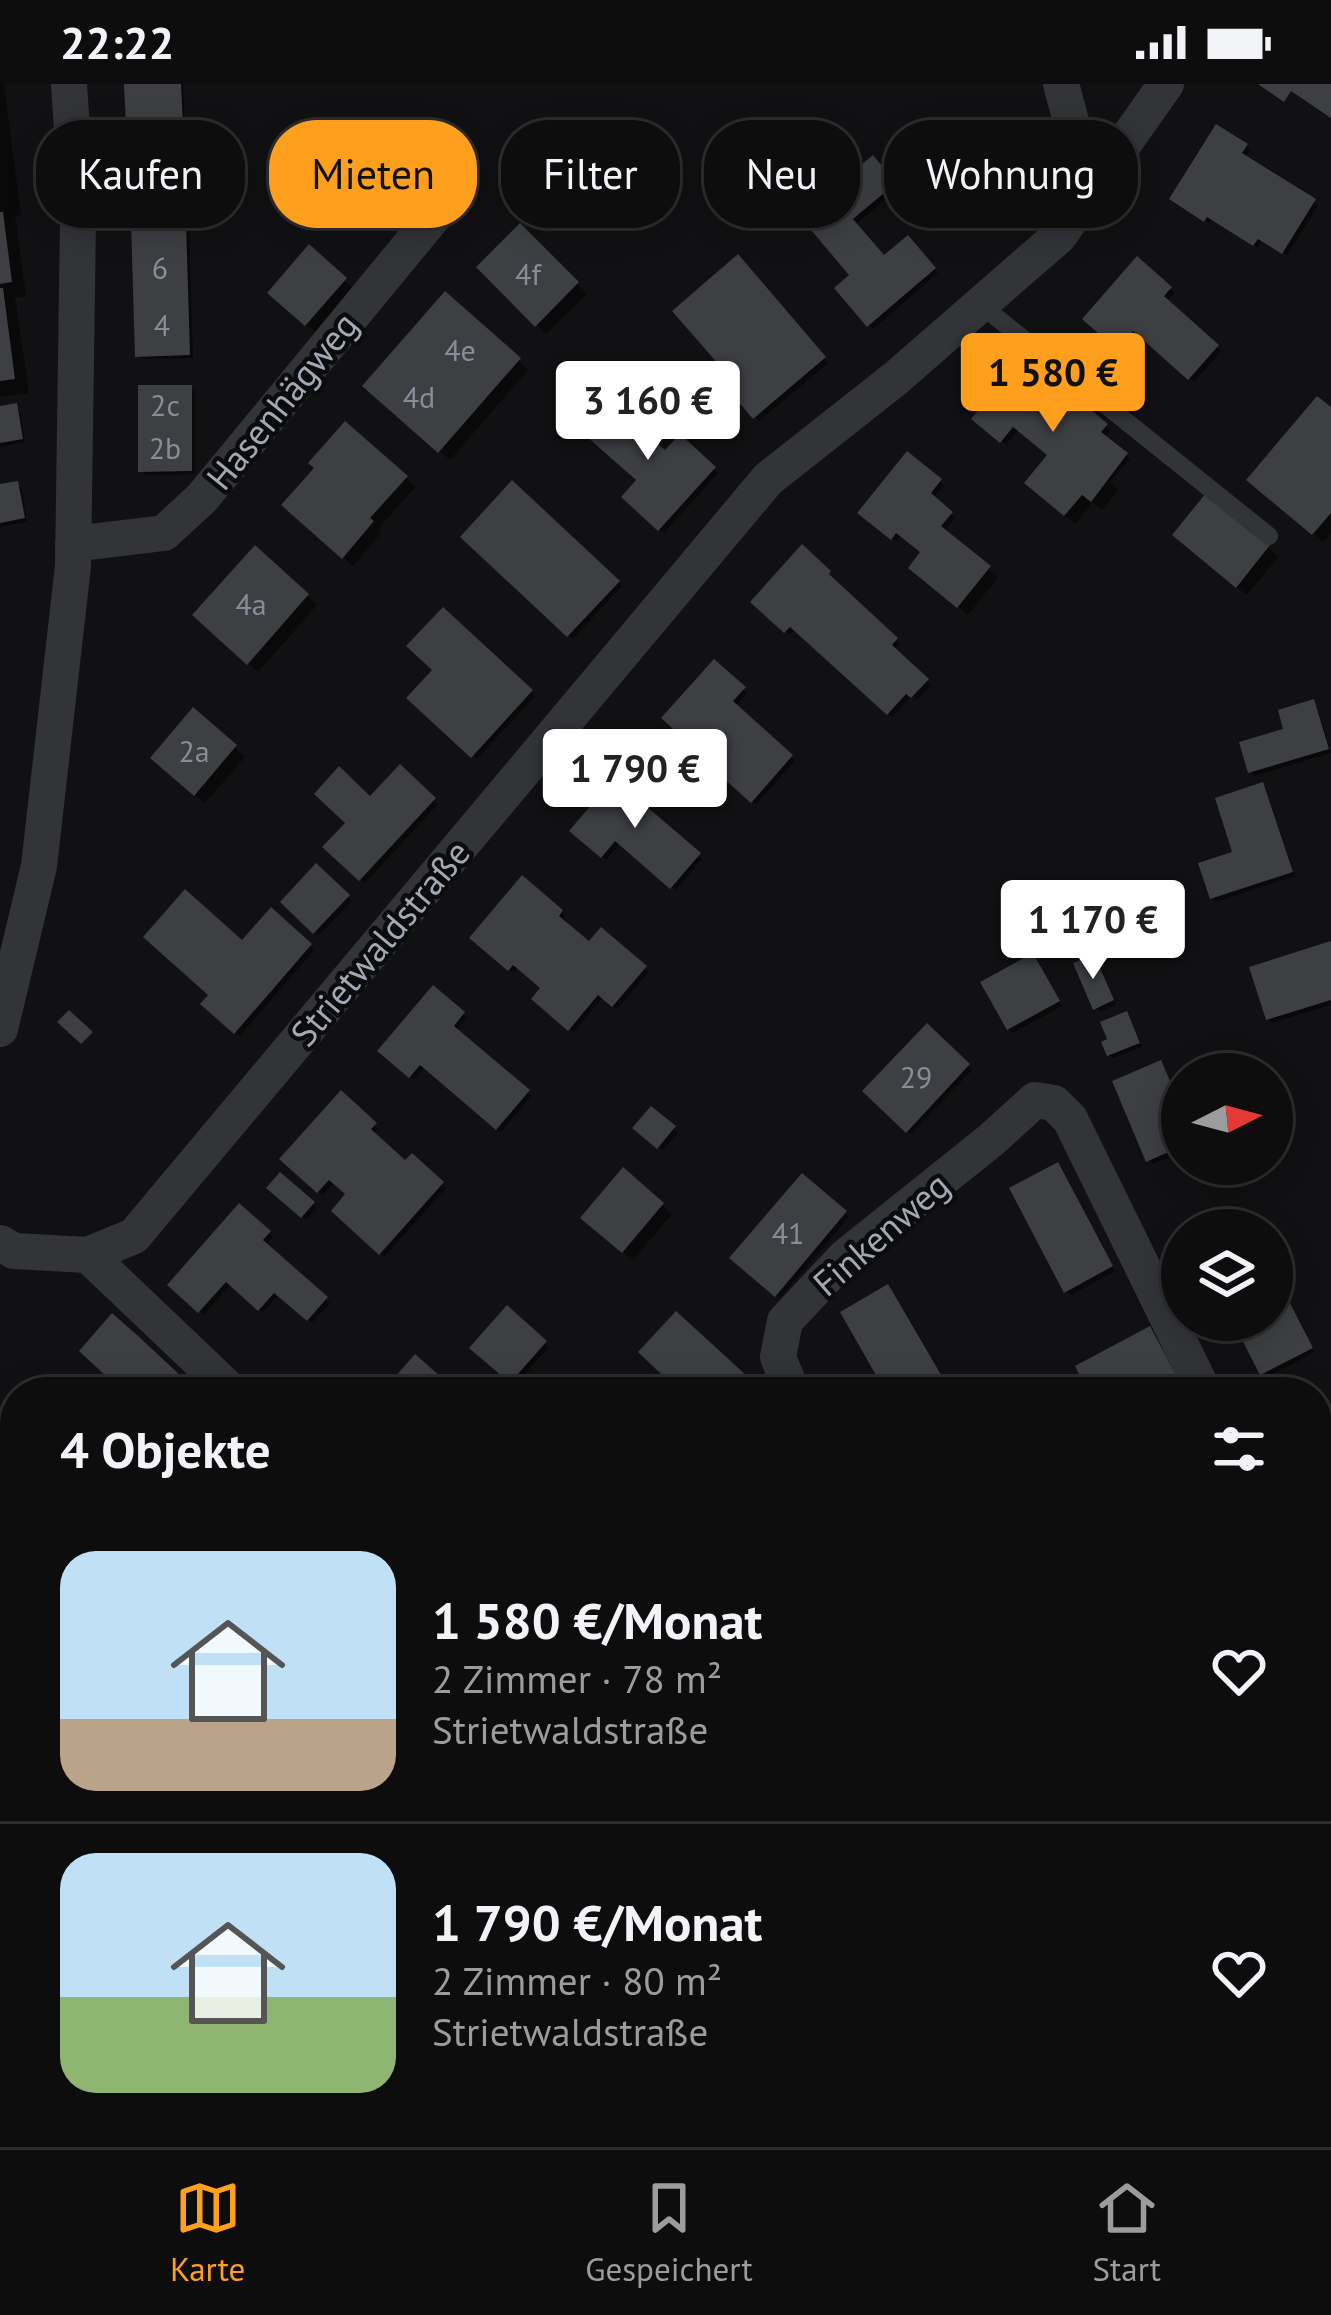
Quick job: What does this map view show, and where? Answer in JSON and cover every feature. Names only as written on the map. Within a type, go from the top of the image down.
[{"type":"street","points":[[0,1029],[39,866],[73,544],[78,220],[69,84]]},
{"type":"street","points":[[1061,84],[1071,120]]},
{"type":"street","name":"Strietwaldstraße","points":[[1138,125],[1166,84]]},
{"type":"street","name":"Hasenhägweg","points":[[73,544],[164,533],[202,498],[424,228]]},
{"type":"street","name":"Strietwaldstraße","points":[[88,1255],[134,1236],[768,479],[896,378],[1065,228]]},
{"type":"street","name":"Finkenweg","points":[[786,1377],[778,1357],[785,1321],[845,1257],[1035,1100],[1054,1103],[1070,1119],[1197,1377]]},
{"type":"street","points":[[0,1243],[14,1251],[88,1255],[216,1377]]},
{"type":"lane","points":[[981,304],[1269,536]]},
{"type":"building","points":[[124,84],[181,84],[183,120],[126,120]]},
{"type":"building","points":[[1258,84],[1331,84],[1331,118],[1291,91],[1284,102]]},
{"type":"building","points":[[1216,124],[1248,144],[1242,153],[1316,199],[1282,254],[1258,239],[1253,246],[1169,199]]},
{"type":"building","points":[[873,155],[884,168],[884,193],[860,213],[860,166]]},
{"type":"building","points":[[0,212],[12,282],[0,284]]},
{"type":"building","points":[[860,227],[884,255],[908,235],[936,268],[867,327],[834,288],[849,275],[809,228]]},
{"type":"building","points":[[131,228],[186,228],[190,355],[135,357]]},
{"type":"building","points":[[515,228],[525,228],[579,282],[535,327],[476,267]]},
{"type":"building","points":[[309,244],[347,278],[305,326],[267,293]]},
{"type":"building","points":[[738,254],[826,357],[753,419],[719,379],[726,373],[672,311]]},
{"type":"building","points":[[1137,256],[1172,287],[1164,296],[1219,345],[1188,380],[1133,331],[1117,350],[1082,319]]},
{"type":"building","points":[[0,288],[15,379],[0,381]]},
{"type":"building","points":[[445,291],[521,358],[438,453],[362,386]]},
{"type":"building","points":[[1024,355],[1108,424],[1101,432],[1128,453],[1091,502],[1082,495],[1064,516],[1024,483],[1047,455],[1013,427],[1000,443],[971,419]]},
{"type":"building","points":[[138,385],[192,385],[192,471],[138,472]]},
{"type":"building","points":[[605,396],[665,450],[680,434],[716,467],[658,531],[621,497],[636,480],[577,428]]},
{"type":"building","points":[[1317,396],[1331,407],[1331,513],[1312,535],[1246,480]]},
{"type":"building","points":[[17,403],[23,439],[0,443],[0,406]]},
{"type":"building","points":[[345,421],[408,476],[370,518],[374,521],[342,559],[281,505],[314,468],[308,463]]},
{"type":"building","points":[[907,451],[942,479],[931,493],[953,512],[941,526],[991,566],[957,608],[908,568],[920,552],[896,533],[891,540],[857,513]]},
{"type":"building","points":[[512,480],[620,581],[567,637],[460,537]]},
{"type":"building","points":[[18,481],[25,518],[0,523],[0,484]]},
{"type":"building","points":[[1206,493],[1270,545],[1236,588],[1172,535]]},
{"type":"building","points":[[802,544],[898,638],[892,645],[929,679],[887,715],[790,627],[784,633],[750,602]]},
{"type":"building","points":[[255,545],[309,594],[247,665],[192,615]]},
{"type":"building","points":[[443,607],[533,690],[471,758],[406,698],[432,670],[406,646]]},
{"type":"building","points":[[714,659],[746,687],[733,701],[793,755],[751,803],[712,768],[727,751],[707,733],[694,748],[661,718]]},
{"type":"building","points":[[1314,699],[1329,749],[1248,773],[1239,742],[1283,729],[1278,710]]},
{"type":"building","points":[[193,707],[237,745],[194,796],[150,758]]},
{"type":"building","points":[[400,764],[436,798],[359,881],[322,847],[345,823],[314,794],[339,766],[370,796]]},
{"type":"building","points":[[621,770],[653,797],[646,806],[701,853],[670,889],[615,841],[601,858],[569,831]]},
{"type":"building","points":[[1263,782],[1293,872],[1210,899],[1198,863],[1232,852],[1215,798]]},
{"type":"building","points":[[316,863],[350,895],[313,934],[280,902]]},
{"type":"building","points":[[522,875],[563,910],[559,916],[589,941],[601,927],[647,966],[612,1007],[598,995],[568,1031],[531,999],[540,988],[513,965],[508,971],[469,938]]},
{"type":"building","points":[[185,889],[242,940],[271,907],[312,944],[234,1034],[200,1004],[208,995],[143,937]]},
{"type":"building","points":[[1331,941],[1331,1000],[1266,1020],[1249,967]]},
{"type":"building","points":[[1033,953],[1060,1001],[1007,1030],[980,982]]},
{"type":"building","points":[[1094,954],[1114,1000],[1093,1010],[1073,963]]},
{"type":"building","points":[[433,985],[465,1012],[454,1026],[530,1090],[496,1130],[420,1065],[409,1078],[377,1051]]},
{"type":"building","points":[[69,1010],[93,1032],[81,1044],[57,1022]]},
{"type":"building","points":[[1127,1011],[1140,1043],[1107,1056],[1100,1022]]},
{"type":"building","points":[[927,1023],[970,1064],[906,1133],[862,1091]]},
{"type":"building","points":[[1161,1060],[1161,1155],[1146,1162],[1112,1081]]},
{"type":"building","points":[[341,1090],[377,1123],[371,1129],[405,1160],[412,1153],[444,1182],[379,1255],[331,1211],[345,1194],[329,1180],[317,1193],[279,1159]]},
{"type":"building","points":[[651,1106],[676,1126],[657,1149],[632,1128]]},
{"type":"building","points":[[1058,1162],[1113,1266],[1064,1293],[1009,1188]]},
{"type":"building","points":[[623,1167],[664,1203],[622,1253],[580,1218]]},
{"type":"building","points":[[280,1172],[315,1202],[301,1218],[266,1188]]},
{"type":"building","points":[[802,1173],[847,1211],[775,1297],[729,1258]]},
{"type":"building","points":[[239,1203],[271,1231],[263,1240],[328,1297],[307,1321],[274,1293],[258,1311],[226,1282],[198,1313],[167,1285]]},
{"type":"building","points":[[888,1284],[942,1377],[877,1377],[840,1312]]},
{"type":"building","points":[[507,1305],[547,1341],[515,1377],[503,1377],[469,1348]]},
{"type":"building","points":[[1293,1309],[1313,1348],[1260,1375],[1243,1341],[1293,1341]]},
{"type":"building","points":[[676,1311],[748,1377],[664,1377],[638,1352]]},
{"type":"building","points":[[112,1313],[182,1377],[107,1377],[79,1351]]},
{"type":"building","points":[[1150,1326],[1177,1377],[1080,1377],[1075,1366]]},
{"type":"building","points":[[415,1354],[441,1377],[395,1377]]}]
